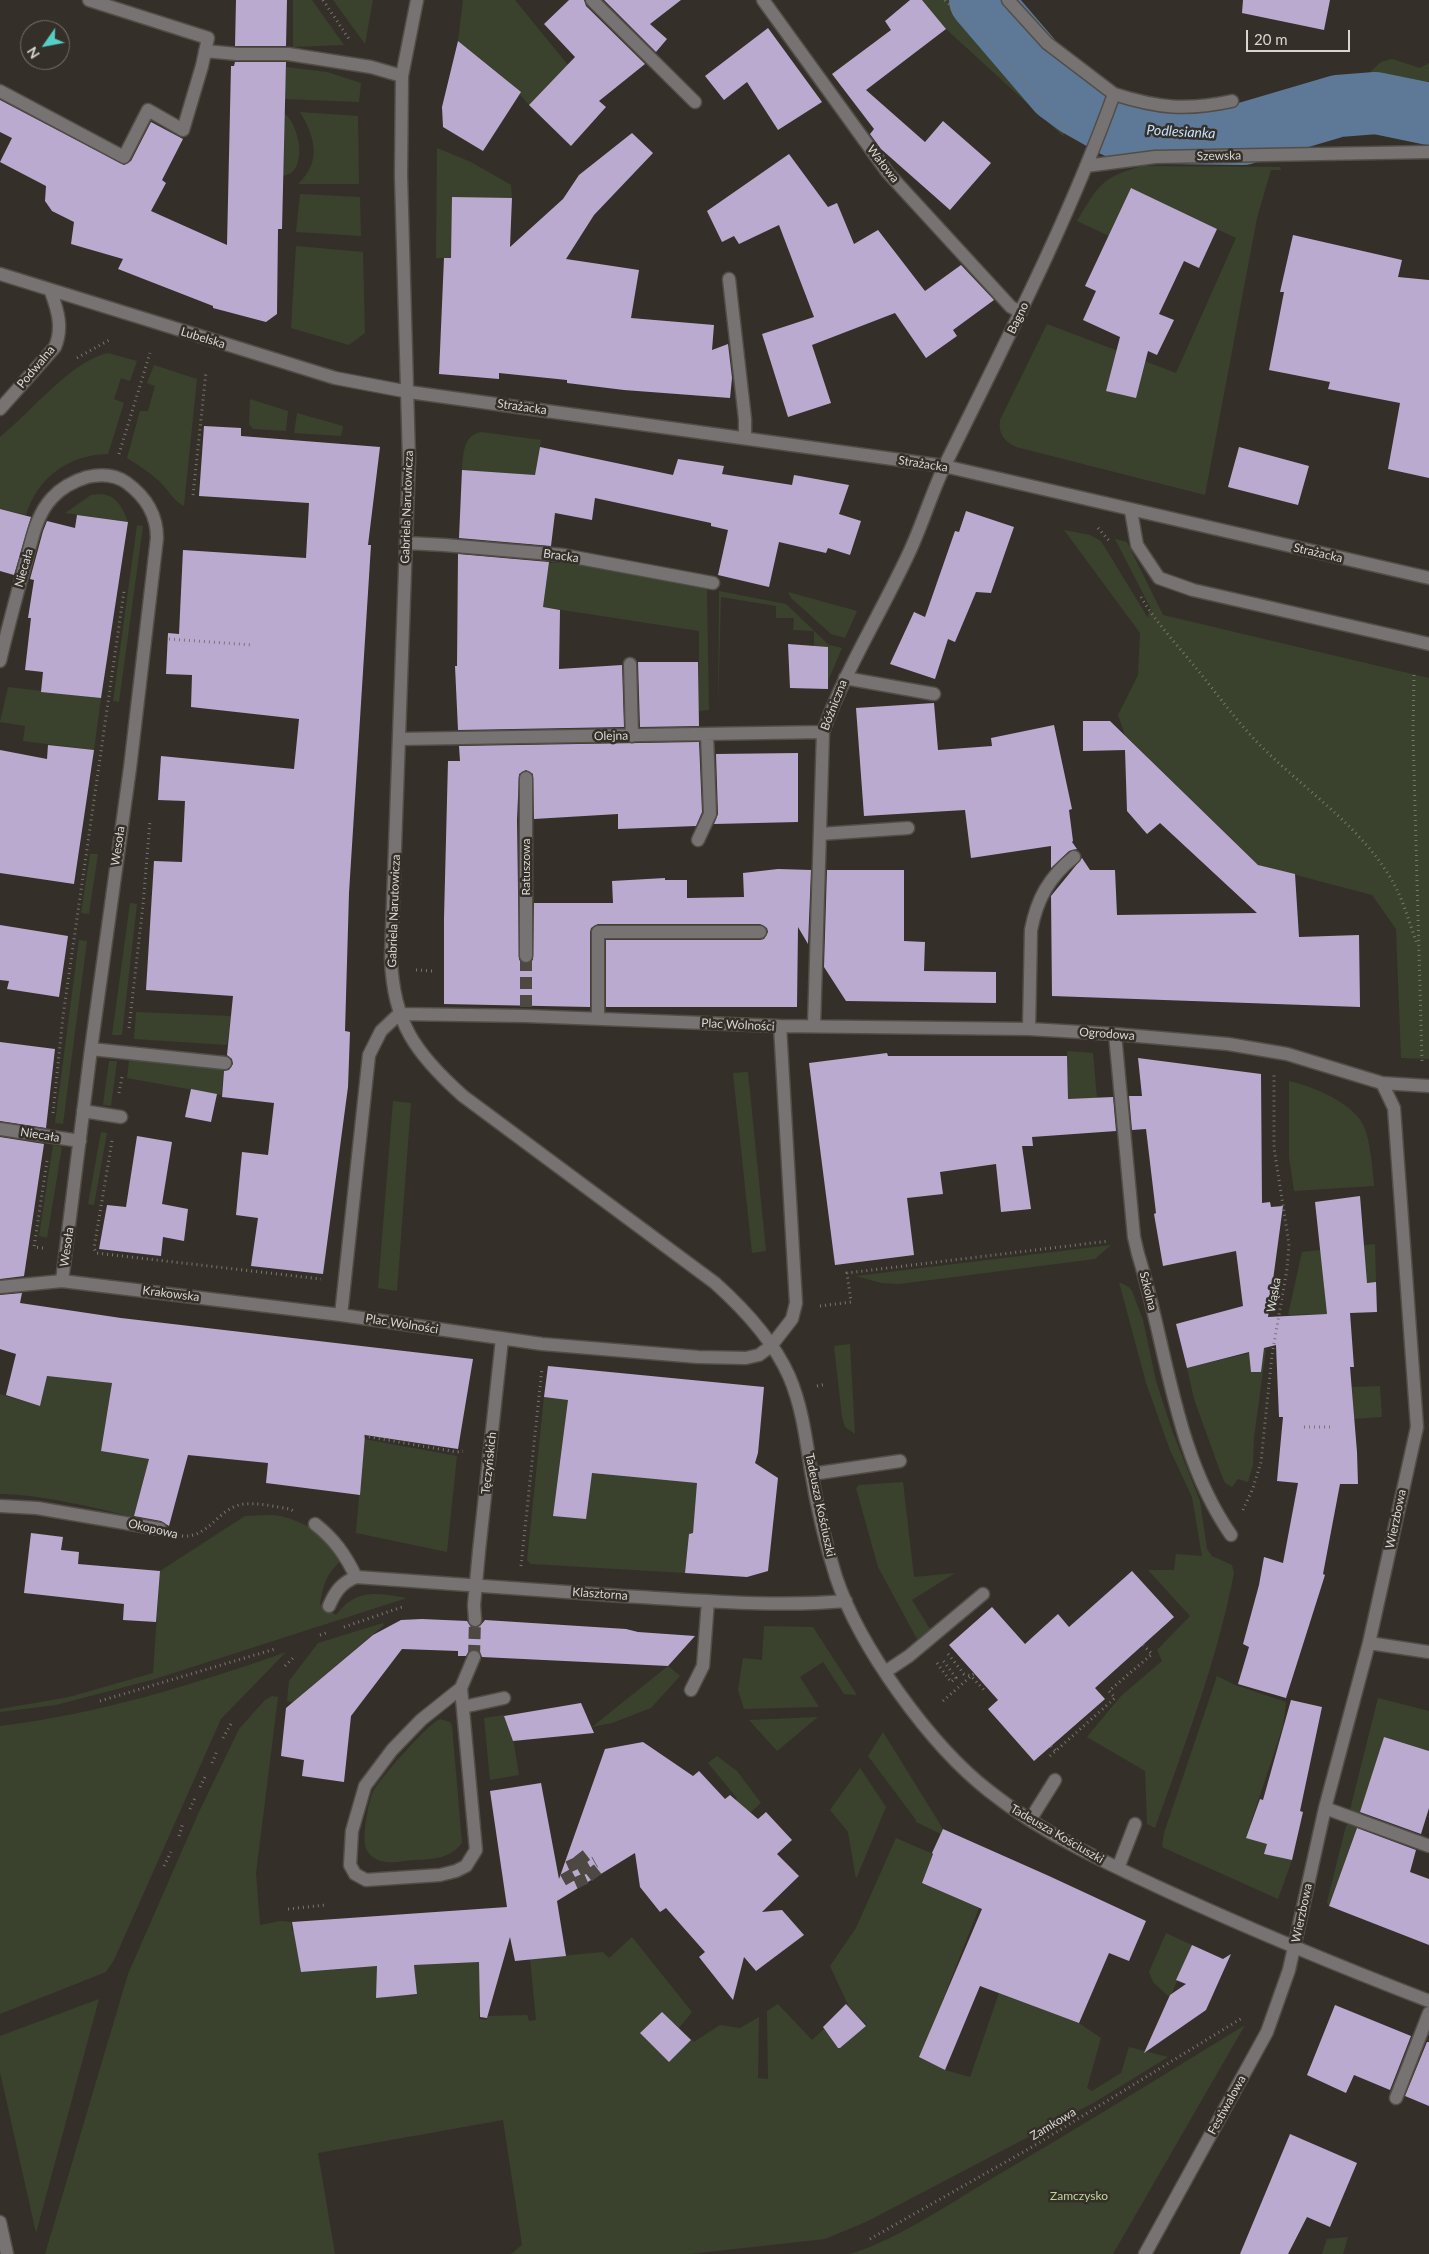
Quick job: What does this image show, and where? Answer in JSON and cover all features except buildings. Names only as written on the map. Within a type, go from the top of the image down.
[{"type":"street","points":[[0,91],[124,157],[148,110],[183,130],[208,38],[89,0]]},
{"type":"street","name":"Gabriela Narutowicza","points":[[399,1014],[393,994],[391,958],[409,458],[401,175],[402,76],[417,0]]},
{"type":"street","points":[[592,0],[695,102]]},
{"type":"street","name":"Wałowa","points":[[763,0],[888,173],[1011,307],[1021,312]]},
{"type":"street","points":[[1008,0],[1048,43],[1114,94],[1146,104],[1171,108],[1208,106],[1232,101]]},
{"type":"street","points":[[205,51],[237,54],[288,54],[364,66],[402,76]]},
{"type":"street","points":[[1086,166],[1114,94]]},
{"type":"street","name":"Szewska","points":[[1086,166],[1155,157],[1429,152]]},
{"type":"street","name":"Bagno","points":[[944,466],[1021,312],[1086,166]]},
{"type":"street","name":"Lubelska","points":[[0,274],[51,292],[334,378],[408,392]]},
{"type":"street","points":[[729,279],[745,419],[745,438]]},
{"type":"street","name":"Podwalna","points":[[0,409],[54,347],[58,339],[60,322],[51,292]]},
{"type":"street","name":"Strażacka","points":[[408,392],[944,466],[1131,511],[1429,578]]},
{"type":"street","name":"Bóźniczna","points":[[814,1026],[823,732],[845,678],[908,554],[944,466]]},
{"type":"street","name":"Wesoła","points":[[62,1281],[91,1049],[130,768],[157,524],[145,500],[124,481],[106,475],[90,476],[68,485]]},
{"type":"street","name":"Niecała","points":[[0,661],[10,618],[39,516],[52,498],[68,485]]},
{"type":"street","points":[[1131,511],[1137,545],[1159,578],[1193,590],[1429,644]]},
{"type":"street","name":"Bracka","points":[[407,544],[444,544],[563,555],[713,583]]},
{"type":"street","points":[[630,664],[632,736]]},
{"type":"street","points":[[845,678],[934,694]]},
{"type":"street","name":"Olejna","points":[[399,739],[823,732]]},
{"type":"street","points":[[698,840],[710,814],[707,735]]},
{"type":"street","name":"Ratuszowa","points":[[526,778],[526,956]]},
{"type":"street","points":[[820,834],[908,828]]},
{"type":"street","points":[[1029,1029],[1031,930],[1034,915],[1040,897],[1051,878],[1074,857]]},
{"type":"street","points":[[598,1019],[598,932],[760,932]]},
{"type":"street","name":"Plac Wolności","points":[[341,1315],[502,1339],[698,1357],[746,1358],[759,1354],[772,1346],[792,1319],[796,1303],[780,1026],[598,1019],[526,1011],[399,1014]]},
{"type":"street","points":[[341,1315],[369,1055],[381,1031],[399,1014],[420,1051],[438,1074],[463,1096],[715,1283],[744,1312],[772,1346]]},
{"type":"street","name":"Ogrodowa","points":[[780,1026],[1029,1029],[1228,1044],[1276,1052],[1382,1084],[1426,1086]]},
{"type":"street","name":"Szkolna","points":[[1115,1034],[1134,1237],[1188,1443],[1213,1507],[1231,1535]]},
{"type":"street","points":[[91,1049],[225,1064]]},
{"type":"street","name":"Wierzbowa","points":[[1294,1948],[1325,1808],[1369,1643],[1417,1427],[1423,1409],[1394,1108],[1382,1084]]},
{"type":"street","points":[[83,1112],[118,1117]]},
{"type":"street","name":"Niecała","points":[[0,1129],[80,1142]]},
{"type":"street","name":"Krakowska","points":[[0,1286],[62,1281],[341,1315]]},
{"type":"street","name":"Tęczyńskich","points":[[476,1620],[476,1586],[502,1339]]},
{"type":"street","name":"Tadeusza Kościuszki","points":[[772,1346],[779,1356],[794,1391],[821,1523],[846,1601],[885,1672],[923,1724],[955,1762],[989,1791],[1030,1820],[1118,1868],[1294,1948],[1429,2001]]},
{"type":"street","points":[[812,1474],[900,1460]]},
{"type":"street","name":"Okopowa","points":[[0,1506],[36,1508],[160,1529]]},
{"type":"street","points":[[315,1524],[327,1533],[342,1549],[356,1576],[345,1581],[340,1586],[329,1606]]},
{"type":"street","name":"Klasztorna","points":[[356,1576],[708,1601],[812,1604],[846,1601]]},
{"type":"street","points":[[885,1672],[909,1656],[983,1594]]},
{"type":"street","points":[[691,1690],[703,1666],[708,1601]]},
{"type":"street","points":[[1369,1643],[1429,1652]]},
{"type":"street","points":[[461,1688],[476,1850],[474,1857],[466,1866],[440,1875],[374,1880],[360,1877],[352,1870],[349,1858],[352,1831],[365,1786],[392,1750],[421,1720],[461,1688],[474,1657]]},
{"type":"street","points":[[463,1707],[504,1698]]},
{"type":"street","points":[[1030,1820],[1055,1780]]},
{"type":"street","points":[[1325,1808],[1429,1846]]},
{"type":"street","points":[[1118,1868],[1135,1824]]},
{"type":"street","name":"Festiwalowa","points":[[1145,2254],[1267,2032],[1289,1970],[1294,1948]]},
{"type":"street","points":[[1396,2098],[1429,2013]]},
{"type":"street","points":[[0,2222],[7,2254]]},
{"type":"path","points":[[323,0],[364,66]]},
{"type":"path","points":[[945,0],[1012,68],[1071,134]]},
{"type":"path","points":[[1069,142],[1073,128]]},
{"type":"path","points":[[120,449],[150,353]]},
{"type":"path","points":[[193,495],[206,372]]},
{"type":"path","points":[[1098,528],[1115,552]]},
{"type":"path","points":[[86,844],[124,589]]},
{"type":"path","points":[[1140,594],[1149,611],[1237,721],[1265,750],[1342,819],[1377,858],[1400,897],[1417,944]]},
{"type":"path","points":[[164,638],[253,645]]},
{"type":"path","points":[[1414,675],[1413,734],[1417,944],[1426,1086]]},
{"type":"path","points":[[132,1001],[118,1117],[94,1248],[96,1253],[322,1279]]},
{"type":"path","name":"Wąska","points":[[1231,1535],[1253,1488],[1261,1462],[1272,1355],[1287,1269],[1289,1244],[1274,1148],[1276,1052]]},
{"type":"path","points":[[820,1306],[851,1302],[847,1273],[1118,1240]]},
{"type":"path","points":[[520,1571],[542,1364]]},
{"type":"path","points":[[1304,1427],[1334,1427]]},
{"type":"path","points":[[364,1436],[458,1452],[463,1451]]},
{"type":"path","name":"Okopowa","points":[[160,1529],[184,1536],[192,1536],[200,1533],[230,1508],[241,1504],[290,1509],[315,1524]]},
{"type":"path","points":[[338,1629],[411,1604]]},
{"type":"path","points":[[1049,1758],[1115,1698],[1109,1691],[1152,1654],[1143,1645]]},
{"type":"path","points":[[100,1701],[274,1649]]},
{"type":"path","points":[[945,1650],[964,1674],[972,1675],[984,1691]]},
{"type":"path","points":[[932,1657],[951,1682],[956,1678],[940,1655]]},
{"type":"path","points":[[285,1666],[293,1658]]},
{"type":"path","points":[[943,1701],[972,1675]]},
{"type":"path","points":[[223,1738],[231,1724]]},
{"type":"path","points":[[1051,1746],[1056,1751]]},
{"type":"path","points":[[212,1763],[217,1751]]},
{"type":"path","points":[[200,1787],[206,1775]]},
{"type":"path","points":[[190,1809],[195,1798]]},
{"type":"path","points":[[179,1836],[183,1823]]},
{"type":"path","points":[[164,1866],[171,1852]]},
{"type":"path","points":[[288,1909],[326,1905]]},
{"type":"path","name":"Zamkowa","points":[[870,2239],[1032,2147],[1242,2018]]},
{"type":"green space","points":[[293,0],[312,0],[344,45],[293,47]]},
{"type":"green space","points":[[333,0],[373,0],[365,44]]},
{"type":"green space","points":[[463,0],[515,0],[568,65],[529,105],[510,83],[458,41]]},
{"type":"green space","points":[[922,0],[995,0],[1041,50],[1082,82],[1084,91],[1063,136],[946,29]]},
{"type":"green space","points":[[1392,59],[1420,68],[1429,63],[1429,136],[1379,134],[1383,109],[1370,107],[1332,112],[1283,128],[1288,141],[1271,145],[1236,149],[1149,147],[1113,152],[1108,152],[1105,148],[1120,120],[1155,123],[1257,123],[1285,116],[1358,83],[1381,62]]},
{"type":"green space","points":[[286,67],[327,72],[361,83],[359,102],[284,99]]},
{"type":"green space","points":[[300,112],[358,116],[359,184],[298,184],[311,167],[314,149],[309,131]]},
{"type":"green space","points":[[284,113],[293,124],[296,132],[299,157],[297,165],[292,172],[283,176]]},
{"type":"green space","points":[[437,148],[471,162],[511,185],[512,198],[451,258],[436,258]]},
{"type":"green space","points":[[1143,166],[1280,167],[1281,170],[1271,170],[1257,218],[1205,495],[1016,447],[1005,440],[1000,429],[1000,420],[1047,324],[1176,373],[1236,238],[1131,189],[1109,236],[1077,221],[1102,184],[1118,174]]},
{"type":"green space","points":[[300,194],[360,197],[361,236],[296,232]]},
{"type":"green space","points":[[296,246],[363,252],[365,333],[349,345],[291,328]]},
{"type":"green space","points":[[108,353],[137,361],[130,381],[121,378],[114,399],[124,403],[108,454],[93,455],[80,459],[56,471],[38,490],[26,515],[0,509],[0,437],[80,366]]},
{"type":"green space","points":[[154,365],[197,379],[184,506],[177,502],[155,478],[127,458],[140,411],[148,411],[155,386],[147,383]]},
{"type":"green space","points":[[250,399],[288,411],[286,431],[253,429],[249,424]]},
{"type":"green space","points":[[297,413],[343,426],[341,436],[294,433]]},
{"type":"green space","points":[[481,432],[541,440],[535,475],[462,470],[467,442],[475,434]]},
{"type":"green space","points":[[101,494],[111,497],[118,503],[128,522],[65,513],[91,495]]},
{"type":"green space","points":[[137,525],[143,526],[119,702],[113,701]]},
{"type":"green space","points":[[1064,530],[1090,535],[1101,541],[1148,618],[1149,611],[1152,611],[1115,539],[1127,542],[1163,615],[1429,678],[1429,1059],[1401,1058],[1396,929],[1372,895],[1258,865],[1125,735],[1118,715],[1138,675],[1140,633]]},
{"type":"green space","points":[[569,562],[707,589],[709,710],[699,711],[699,631],[543,607],[549,563]]},
{"type":"green space","points":[[719,591],[786,604],[829,645],[842,648],[828,681],[828,647],[814,646],[814,631],[793,630],[794,618],[776,618],[776,606],[721,597],[718,709]]},
{"type":"green space","points":[[788,592],[857,611],[845,638],[831,634],[791,598]]},
{"type":"green space","points":[[8,687],[101,698],[94,750],[23,741],[25,726],[0,722]]},
{"type":"green space","points":[[90,854],[98,854],[89,914],[81,913]]},
{"type":"green space","points":[[130,903],[137,904],[122,1035],[112,1035]]},
{"type":"green space","points":[[79,940],[87,941],[63,1124],[55,1123]]},
{"type":"green space","points":[[136,1012],[231,1016],[227,1045],[134,1039]]},
{"type":"green space","points":[[1067,1051],[1093,1053],[1097,1098],[1068,1099]]},
{"type":"green space","points":[[133,1058],[224,1068],[221,1095],[127,1078],[129,1061]]},
{"type":"green space","points":[[109,1061],[117,1061],[111,1106],[103,1105]]},
{"type":"green space","points":[[748,1072],[766,1251],[752,1253],[733,1073]]},
{"type":"green space","points":[[1289,1081],[1321,1092],[1344,1104],[1360,1120],[1365,1129],[1368,1142],[1374,1186],[1294,1191],[1289,1157]]},
{"type":"green space","points":[[393,1101],[411,1103],[397,1291],[378,1288]]},
{"type":"green space","points":[[101,1132],[107,1133],[94,1205],[88,1204]]},
{"type":"green space","points":[[53,1145],[62,1147],[47,1238],[39,1236]]},
{"type":"green space","points":[[1375,1244],[1376,1282],[1324,1285],[1327,1314],[1288,1315],[1302,1252]]},
{"type":"green space","points":[[1111,1245],[1095,1259],[899,1284],[881,1283],[856,1276]]},
{"type":"green space","points":[[1119,1282],[1129,1287],[1132,1291],[1143,1320],[1156,1381],[1173,1433],[1200,1501],[1207,1549],[1212,1556],[1232,1565],[1234,1573],[1219,1638],[1189,1734],[1155,1828],[1147,1824],[1145,1771],[1087,1737],[1121,1696],[1162,1661],[1157,1650],[1190,1616],[1148,1570],[1174,1570],[1176,1554],[1202,1556],[1192,1497],[1170,1450],[1146,1383]]},
{"type":"green space","points":[[850,1344],[855,1434],[845,1427],[842,1417],[834,1346]]},
{"type":"green space","points":[[1266,1349],[1254,1438],[1253,1465],[1248,1482],[1238,1479],[1232,1487],[1225,1483],[1220,1471],[1194,1399],[1187,1368]]},
{"type":"green space","points":[[47,1376],[112,1383],[101,1451],[149,1459],[134,1517],[51,1499],[0,1494],[0,1394],[40,1406]]},
{"type":"green space","points":[[1380,1386],[1382,1417],[1354,1419],[1352,1387]]},
{"type":"green space","points":[[544,1397],[568,1400],[553,1515],[592,1473],[722,1451],[693,1533],[689,1534],[685,1573],[531,1564],[527,1560]]},
{"type":"green space","points":[[364,1439],[457,1456],[447,1552],[356,1533]]},
{"type":"green space","points":[[903,1482],[914,1577],[955,1573],[912,1600],[930,1629],[917,1639],[878,1567],[856,1488],[859,1485]]},
{"type":"green space","points":[[272,1515],[289,1518],[308,1526],[331,1545],[342,1560],[326,1579],[320,1604],[336,1615],[344,1606],[360,1596],[376,1594],[407,1598],[155,1679],[56,1705],[0,1712],[0,1709],[69,1697],[153,1673],[160,1571],[245,1516]]},
{"type":"green space","points":[[383,1623],[384,1625],[310,1688],[312,1693],[296,1703],[287,1701],[289,1681],[318,1643]]},
{"type":"green space","points":[[764,1626],[813,1627],[857,1695],[844,1694],[823,1662],[800,1677],[819,1707],[744,1709],[738,1690],[743,1658],[762,1660]]},
{"type":"green space","points":[[286,1652],[221,1719],[114,1960],[106,1972],[0,2014],[0,1726],[73,1714],[145,1697],[216,1676]]},
{"type":"green space","points":[[668,1666],[680,1676],[651,1708],[612,1723],[592,1727]]},
{"type":"green space","points":[[1217,1676],[1235,1685],[1286,1702],[1283,1726],[1246,1837],[1267,1843],[1265,1853],[1292,1860],[1278,1899],[1162,1847],[1164,1833]]},
{"type":"green space","points":[[272,1696],[278,1697],[256,1873],[260,1925],[280,1921],[291,1922],[292,1931],[304,1929],[307,1965],[300,1966],[301,1972],[379,1966],[380,1986],[376,1987],[376,1998],[384,1997],[384,1991],[409,1991],[410,1996],[417,1995],[414,1965],[479,1962],[479,2019],[486,2020],[488,2016],[527,2015],[529,2021],[536,2020],[530,1959],[603,1952],[609,1958],[632,1937],[692,2012],[679,2028],[694,2042],[720,2025],[740,2028],[759,2017],[758,2078],[768,2079],[767,2011],[778,2004],[812,2040],[825,2028],[840,2048],[867,2025],[849,2007],[830,1966],[856,1928],[896,1838],[933,1854],[922,1883],[979,1908],[920,2058],[945,2070],[970,2077],[999,1993],[1079,2023],[1101,2038],[1087,2088],[1092,2091],[1121,2073],[1129,2047],[1168,2057],[1095,2102],[868,2221],[825,2239],[689,2254],[511,2254],[522,2245],[503,2120],[318,2153],[335,2254],[45,2254],[128,1974],[198,1814],[239,1729],[265,1700]]},
{"type":"green space","points":[[1378,1698],[1429,1711],[1429,1751],[1384,1737],[1360,1814],[1350,1810]]},
{"type":"green space","points":[[504,1715],[514,1744],[519,1775],[490,1780],[484,1718]]},
{"type":"green space","points":[[818,1717],[777,1751],[749,1720]]},
{"type":"green space","points":[[440,1719],[450,1722],[452,1726],[462,1843],[452,1852],[441,1857],[395,1862],[380,1861],[371,1855],[365,1845],[366,1818],[373,1792],[405,1752],[426,1730]]},
{"type":"green space","points":[[883,1732],[943,1829],[941,1834],[916,1822],[868,1756]]},
{"type":"green space","points":[[717,1756],[737,1771],[761,1803],[750,1813],[735,1802],[737,1798],[708,1763]]},
{"type":"green space","points":[[860,1768],[886,1807],[856,1879],[848,1832],[830,1810]]},
{"type":"green space","points":[[1348,1824],[1358,1824],[1329,1906],[1327,1902]]},
{"type":"green space","points":[[1166,1933],[1192,1945],[1172,1993],[1168,1996],[1153,1982],[1149,1972]]},
{"type":"green space","points":[[99,1999],[36,2233],[0,2072],[0,2036]]},
{"type":"green space","name":"Zamczysko","points":[[1245,2025],[1113,2254],[849,2254],[865,2249],[919,2223]]},
{"type":"green space","points":[[1348,2237],[1343,2254],[1322,2254],[1327,2239]]},
{"type":"waterway","name":"Podlesianka","points":[[980,0],[1058,91],[1077,105],[1116,127],[1166,133],[1243,134],[1338,106],[1376,103],[1429,114]]},
{"type":"tunnel","points":[[526,956],[526,1007]]},
{"type":"tunnel","points":[[474,1657],[475,1620]]},
{"type":"tunnel","points":[[578,1854],[597,1878]]},
{"type":"tunnel","points":[[571,1859],[583,1886]]},
{"type":"tunnel","points":[[563,1880],[595,1862]]}]
